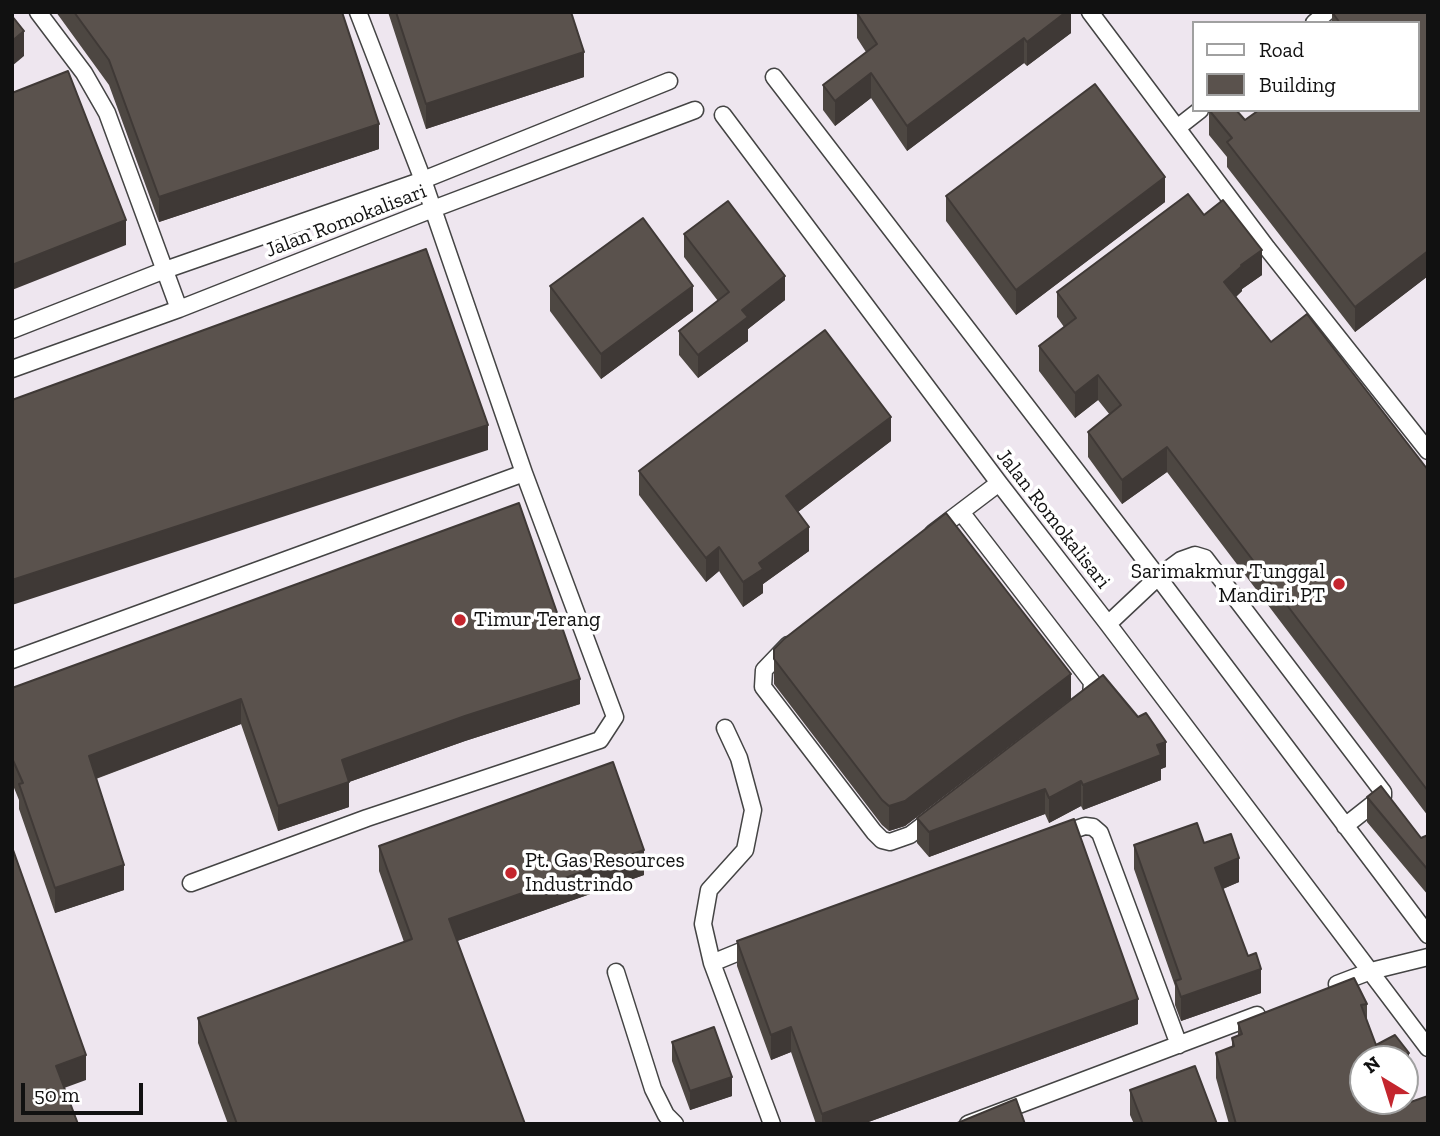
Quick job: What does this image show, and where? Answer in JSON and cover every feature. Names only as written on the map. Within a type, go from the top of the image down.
[{"type":"lane","points":[[38,12],[78,76],[107,113],[179,309]]},
{"type":"lane","points":[[191,883],[367,818],[600,740],[615,717],[524,474],[424,180],[358,12]]},
{"type":"lane","points":[[1090,12],[1267,248],[1428,451]]},
{"type":"lane","points":[[774,77],[1158,577],[1428,935]]},
{"type":"lane","name":"Jalan Romokalisari","points":[[12,330],[165,270],[424,180],[669,81]]},
{"type":"lane","name":"Jalan Romokalisari","points":[[12,369],[179,309],[695,110]]},
{"type":"lane","points":[[1177,128],[1197,112]]},
{"type":"lane","name":"Jalan Romokalisari","points":[[723,116],[1428,1048]]},
{"type":"lane","points":[[12,660],[524,474]]},
{"type":"lane","points":[[919,544],[999,484]]},
{"type":"lane","points":[[961,512],[1092,682],[1091,698],[1069,714]]},
{"type":"lane","points":[[1108,624],[1158,577],[1181,560],[1195,555],[1205,558],[1383,792],[1383,796],[1345,826]]},
{"type":"lane","points":[[803,634],[782,650],[764,670],[763,687],[874,832],[882,840],[890,842],[910,835],[952,803]]},
{"type":"lane","points":[[725,728],[739,758],[754,810],[745,850],[709,890],[702,924],[712,963],[772,1124]]},
{"type":"lane","points":[[1046,840],[1085,826],[1093,827],[1100,833],[1178,1045]]},
{"type":"lane","points":[[712,963],[776,938]]},
{"type":"lane","points":[[1320,991],[1371,971],[1428,957]]},
{"type":"lane","points":[[616,972],[653,1089],[666,1115],[675,1124]]},
{"type":"lane","points":[[968,1124],[1268,1011]]},
{"type":"shaded area","points":[[12,12],[1428,12],[1428,1124],[12,1124]]},
{"type":"building","points":[[74,12],[342,12],[379,124],[159,197],[109,60]]},
{"type":"building","points":[[396,12],[571,12],[584,52],[426,104]]},
{"type":"building","points":[[858,12],[1066,12],[1027,42],[1024,38],[907,126],[871,73],[835,101],[823,85],[877,44]]},
{"type":"building","points":[[1332,12],[1428,12],[1428,251],[1355,307],[1227,142],[1232,138],[1211,112],[1238,112],[1245,120],[1256,112],[1419,112],[1419,21],[1339,21]]},
{"type":"building","points":[[12,16],[24,31],[12,41]]},
{"type":"building","points":[[68,71],[126,220],[12,265],[12,93]]},
{"type":"building","points":[[1095,84],[1165,177],[1016,290],[946,196]]},
{"type":"building","points":[[1188,194],[1204,215],[1223,200],[1262,250],[1224,282],[1271,342],[1307,314],[1428,470],[1428,791],[1167,447],[1122,480],[1088,432],[1121,405],[1098,375],[1075,393],[1039,346],[1076,318],[1057,292]]},
{"type":"building","points":[[728,201],[785,276],[742,310],[748,317],[698,355],[679,331],[729,292],[684,234]]},
{"type":"building","points":[[643,218],[693,286],[601,354],[550,286]]},
{"type":"building","points":[[426,249],[488,425],[12,580],[12,400]]},
{"type":"building","points":[[825,330],[891,417],[786,496],[809,527],[759,563],[763,569],[743,582],[719,547],[706,558],[639,471]]},
{"type":"building","points":[[519,503],[580,679],[342,760],[349,782],[278,806],[241,699],[89,756],[124,865],[55,888],[19,784],[23,783],[12,758],[12,688]]},
{"type":"building","points":[[946,513],[1071,674],[905,801],[889,806],[774,659],[774,649]]},
{"type":"building","points":[[1103,675],[1138,717],[1146,713],[1166,742],[1157,745],[1161,755],[1083,785],[1081,781],[1049,798],[1045,789],[929,832],[917,818]]},
{"type":"building","points":[[613,762],[644,850],[449,919],[525,1124],[237,1124],[198,1018],[412,939],[379,846]]},
{"type":"building","points":[[1381,786],[1421,838],[1428,835],[1428,870],[1367,797]]},
{"type":"building","points":[[1074,819],[1138,999],[822,1114],[791,1027],[771,1035],[737,941]]},
{"type":"building","points":[[1197,823],[1204,843],[1231,834],[1239,858],[1215,868],[1248,956],[1256,953],[1261,969],[1181,997],[1175,981],[1181,979],[1134,845]]},
{"type":"building","points":[[12,847],[86,1055],[56,1066],[78,1124],[12,1124]]},
{"type":"building","points":[[1354,978],[1367,1004],[1361,1005],[1376,1045],[1349,1045],[1349,1115],[1419,1115],[1419,1099],[1428,1096],[1428,1124],[1236,1124],[1216,1053],[1234,1046],[1232,1038],[1242,1034],[1238,1023]]},
{"type":"building","points":[[714,1027],[732,1077],[690,1091],[672,1042]]},
{"type":"building","points":[[1395,1035],[1403,1045],[1376,1045]]},
{"type":"building","points":[[1195,1066],[1217,1124],[1143,1124],[1130,1090]]},
{"type":"building","points":[[1016,1099],[1025,1124],[955,1124]]},
{"type":"place","name":"Sarimakmur Tunggal Mandiri. PT","points":[[1339,584]]},
{"type":"place","name":"Timur Terang","points":[[460,620]]},
{"type":"place","name":"Pt. Gas Resources Industrindo","points":[[511,873]]}]
